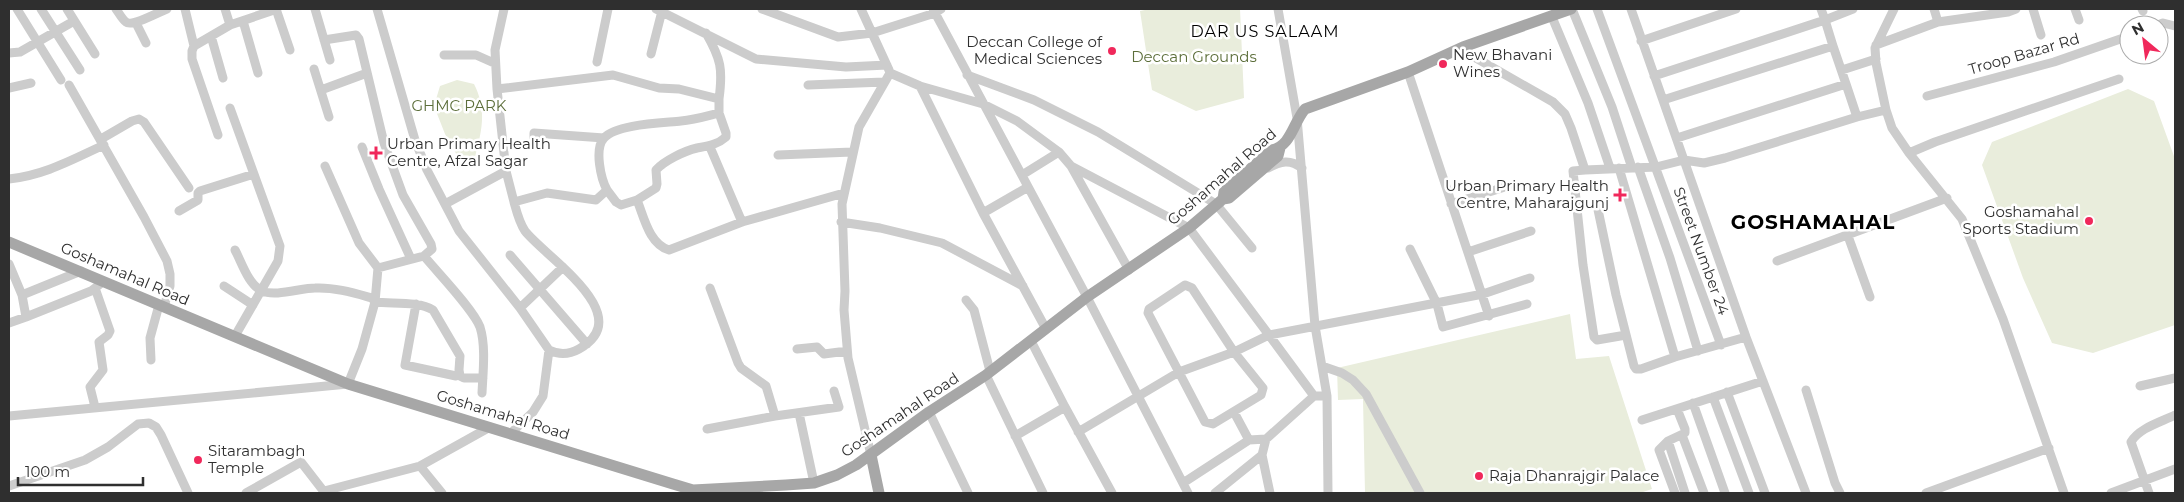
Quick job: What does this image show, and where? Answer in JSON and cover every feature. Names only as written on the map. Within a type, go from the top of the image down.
[{"type":"main road","points":[[1297,118],[1305,109],[1408,72],[1463,47],[1572,9]]},
{"type":"main road","name":"Goshamahal Road","points":[[9,242],[81,271],[98,284],[161,306],[236,336],[348,384],[511,433],[674,489],[693,490],[814,483],[838,475],[871,455],[929,412],[1032,341],[1087,297],[1189,228],[1220,202],[1224,192],[1272,150],[1280,148],[1288,140],[1297,118]]},
{"type":"main road","points":[[1220,202],[1229,198],[1278,156],[1280,148]]},
{"type":"main road","points":[[871,455],[879,493]]},
{"type":"street","points":[[17,9],[102,142],[167,261],[170,286],[150,338],[151,360]]},
{"type":"street","points":[[41,9],[80,70]]},
{"type":"street","points":[[68,9],[95,54]]},
{"type":"street","points":[[116,9],[126,22],[136,23]]},
{"type":"street","points":[[136,23],[146,13],[167,9]]},
{"type":"street","points":[[185,9],[194,46],[192,59],[218,135]]},
{"type":"street","points":[[225,9],[230,25]]},
{"type":"street","points":[[194,46],[230,25],[277,9],[290,50]]},
{"type":"street","points":[[315,9],[330,60]]},
{"type":"street","points":[[376,9],[415,140],[427,170],[458,231],[520,308],[549,350],[555,353],[572,353],[587,344],[595,332],[599,320],[593,300],[563,267],[526,232],[518,219],[506,170],[494,63],[504,9]]},
{"type":"street","points":[[597,62],[608,9]]},
{"type":"street","points":[[762,9],[838,37],[872,33],[936,10],[982,104],[1087,297],[1188,493]]},
{"type":"street","points":[[862,9],[888,69],[884,82],[859,127],[844,193],[841,222],[845,291],[844,310],[848,351],[871,455]]},
{"type":"street","points":[[1278,9],[1297,118],[1315,326],[1327,396],[1328,493]]},
{"type":"street","points":[[1572,9],[1670,258],[1698,351]]},
{"type":"street","name":"Street Number 24","points":[[1596,9],[1721,345]]},
{"type":"street","points":[[1631,9],[1746,337],[1806,493]]},
{"type":"street","points":[[1641,41],[1736,9]]},
{"type":"street","points":[[1821,9],[1857,117]]},
{"type":"street","points":[[1654,76],[1853,9]]},
{"type":"street","points":[[1894,9],[1876,45],[1876,59],[1886,110],[1892,128],[1962,219],[2003,319],[2064,493]]},
{"type":"street","points":[[1934,9],[1938,22]]},
{"type":"street","points":[[2032,9],[2041,35]]},
{"type":"street","points":[[2075,9],[2079,20]]},
{"type":"street","points":[[651,54],[659,10],[756,59],[888,69],[920,86],[982,104],[1017,121],[1059,152],[1071,166],[1129,270]]},
{"type":"street","points":[[1876,45],[1938,22],[2010,10]]},
{"type":"street","points":[[1552,17],[1614,168],[1675,357]]},
{"type":"street","points":[[9,53],[20,52],[74,21]]},
{"type":"street","points":[[243,21],[258,73]]},
{"type":"street","points":[[136,23],[146,43]]},
{"type":"street","points":[[706,33],[716,49],[722,72],[719,113],[726,137],[710,147],[689,151],[660,165],[656,170],[656,188],[637,200],[621,205],[606,190],[601,178],[599,164],[600,144],[612,132],[662,121],[682,121],[719,113]]},
{"type":"street","points":[[324,40],[356,35],[359,39],[387,152],[403,195],[431,244],[432,249],[424,256],[378,268]]},
{"type":"street","points":[[211,36],[223,78]]},
{"type":"street","name":"Troop Bazar Rd","points":[[1927,96],[2054,62],[2119,39]]},
{"type":"street","points":[[1663,100],[1833,46]]},
{"type":"street","points":[[1463,47],[1469,54],[1554,102],[1565,114],[1585,170]]},
{"type":"street","points":[[444,55],[476,54],[494,63]]},
{"type":"street","points":[[1842,70],[1876,59]]},
{"type":"street","points":[[314,69],[329,117]]},
{"type":"street","points":[[1408,72],[1451,204],[1484,294],[1489,316]]},
{"type":"street","points":[[321,90],[367,74]]},
{"type":"street","points":[[497,89],[613,75],[658,88],[679,89],[719,98]]},
{"type":"street","points":[[967,75],[998,85],[1058,111],[1220,202],[1252,248]]},
{"type":"street","points":[[1910,153],[1935,142],[2119,79]]},
{"type":"street","points":[[808,85],[884,82]]},
{"type":"street","points":[[9,88],[31,84]]},
{"type":"street","points":[[1677,138],[1846,84]]},
{"type":"street","points":[[920,86],[983,213],[1046,328]]},
{"type":"street","points":[[230,108],[280,246],[278,261],[236,336]]},
{"type":"street","points":[[1626,335],[1598,340],[1594,337],[1583,265],[1573,171],[1656,167],[1684,160],[1704,162],[1725,158],[1857,117],[1886,110]]},
{"type":"street","points":[[9,179],[31,177],[47,171],[102,142],[132,121],[139,119],[144,122],[189,188]]},
{"type":"street","points":[[534,138],[534,133],[604,138]]},
{"type":"street","points":[[362,147],[379,190],[411,259]]},
{"type":"street","points":[[710,147],[742,222]]},
{"type":"street","points":[[778,155],[852,152]]},
{"type":"street","points":[[1022,175],[1059,152]]},
{"type":"street","points":[[1259,172],[1288,161],[1302,168]]},
{"type":"street","points":[[9,416],[348,384],[362,349],[375,302],[378,268],[359,244],[325,166]]},
{"type":"street","points":[[1071,166],[1189,228],[1314,396]]},
{"type":"street","points":[[445,204],[506,170]]},
{"type":"street","points":[[179,211],[198,200],[198,193],[200,191],[254,174]]},
{"type":"street","points":[[1451,204],[1508,186]]},
{"type":"street","points":[[983,213],[1028,188]]},
{"type":"street","points":[[514,202],[547,193],[596,200],[606,190]]},
{"type":"street","points":[[637,200],[654,241],[660,247],[669,250],[742,222],[844,193]]},
{"type":"street","points":[[1777,261],[1947,198]]},
{"type":"street","points":[[1596,205],[1626,335],[1636,369],[1641,370],[1675,357],[1746,337]]},
{"type":"street","points":[[841,222],[880,228],[942,243],[1024,286]]},
{"type":"street","points":[[1468,252],[1531,231]]},
{"type":"street","points":[[1848,236],[1870,297]]},
{"type":"street","points":[[1410,249],[1437,304],[1443,327],[1489,316],[1527,304]]},
{"type":"street","points":[[235,250],[251,282],[261,290],[270,293],[316,288],[336,290],[372,298],[375,302],[416,304],[433,310],[460,356],[458,370],[460,376],[464,378],[483,378]]},
{"type":"street","points":[[510,255],[587,344]]},
{"type":"street","points":[[424,256],[473,315],[480,327],[482,341],[482,393]]},
{"type":"street","points":[[9,264],[22,295],[26,317]]},
{"type":"street","points":[[520,308],[563,267]]},
{"type":"street","points":[[22,295],[81,271]]},
{"type":"street","points":[[1078,432],[1179,372],[1234,352],[1269,335],[1484,294],[1530,278]]},
{"type":"street","points":[[9,323],[98,284],[110,331],[98,345],[103,370],[90,387],[95,407]]},
{"type":"street","points":[[224,286],[253,305]]},
{"type":"street","points":[[1185,286],[1192,288],[1234,352],[1264,392],[1234,412],[1209,425],[1205,422],[1148,313],[1149,309],[1185,286]]},
{"type":"street","points":[[710,288],[738,363],[741,368],[766,386],[770,394],[775,416]]},
{"type":"street","points":[[966,300],[976,318],[988,373],[1015,436],[1043,493]]},
{"type":"street","points":[[416,304],[405,365],[456,376]]},
{"type":"street","points":[[1032,341],[1078,432],[1112,493]]},
{"type":"street","points":[[797,349],[817,347],[824,354],[848,351]]},
{"type":"street","points":[[511,433],[534,412],[543,396],[549,350]]},
{"type":"street","points":[[1322,366],[1353,380],[1366,394],[1420,493]]},
{"type":"street","points":[[2140,386],[2175,378]]},
{"type":"street","points":[[1642,420],[1763,381]]},
{"type":"street","points":[[1806,390],[1835,483],[1840,493]]},
{"type":"street","points":[[707,429],[775,416],[839,407],[834,391]]},
{"type":"street","points":[[1727,392],[1764,493]]},
{"type":"street","points":[[1270,493],[1262,455],[1266,439],[1314,396],[1327,396]]},
{"type":"street","points":[[1713,397],[1749,493]]},
{"type":"street","points":[[1693,404],[1725,493]]},
{"type":"street","points":[[1015,436],[1065,407]]},
{"type":"street","points":[[1675,493],[1659,450],[1668,441],[1682,435],[1685,429],[1677,409]]},
{"type":"street","points":[[929,412],[968,493]]},
{"type":"street","points":[[1234,412],[1249,440]]},
{"type":"street","points":[[799,413],[814,483]]},
{"type":"street","points":[[2148,493],[2131,442],[2135,435],[2175,416]]},
{"type":"street","points":[[9,486],[85,460],[108,447],[138,424],[149,423],[156,427],[161,435],[188,493]]},
{"type":"street","points":[[246,493],[302,462],[324,492],[420,466],[490,427]]},
{"type":"street","points":[[1682,435],[1704,493]]},
{"type":"street","points":[[1183,483],[1249,440],[1266,439]]},
{"type":"street","points":[[1668,441],[1685,493]]},
{"type":"street","points":[[1926,493],[2049,448]]},
{"type":"street","points":[[1215,493],[1262,455]]},
{"type":"street","points":[[420,466],[442,493]]},
{"type":"street","points":[[2112,493],[2175,469]]},
{"type":"green space","name":"Deccan Grounds","points":[[1150,9],[1240,9],[1244,98],[1196,111],[1152,90],[1140,11]]},
{"type":"green space","name":"GHMC PARK","points":[[457,80],[474,84],[481,103],[480,138],[475,157],[458,157],[445,134],[434,106],[440,86]]},
{"type":"green space","name":"Goshamahal Sports Stadium","points":[[2128,89],[2154,101],[2175,159],[2175,325],[2093,353],[2052,343],[2023,278],[1982,165],[1992,142]]},
{"type":"green space","points":[[1570,314],[1576,359],[1609,356],[1652,489],[1640,493],[1365,493],[1363,399],[1338,400],[1337,368]]},
{"type":"place","name":"Deccan College of Medical Sciences","points":[[1112,51]]},
{"type":"place","name":"New Bhavani Wines","points":[[1443,64]]},
{"type":"place","name":"Urban Primary Health Centre, Afzal Sagar","points":[[376,153]]},
{"type":"place","name":"Urban Primary Health Centre, Maharajgunj","points":[[1620,195]]},
{"type":"place","name":"Goshamahal Sports Stadium","points":[[2089,221]]},
{"type":"place","name":"Sitarambagh Temple","points":[[198,460]]},
{"type":"place","name":"Raja Dhanrajgir Palace","points":[[1479,476]]},
{"type":"district","name":"DAR US SALAAM","points":[[1265,31]]},
{"type":"district","name":"GOSHAMAHAL","points":[[1813,222]]}]
